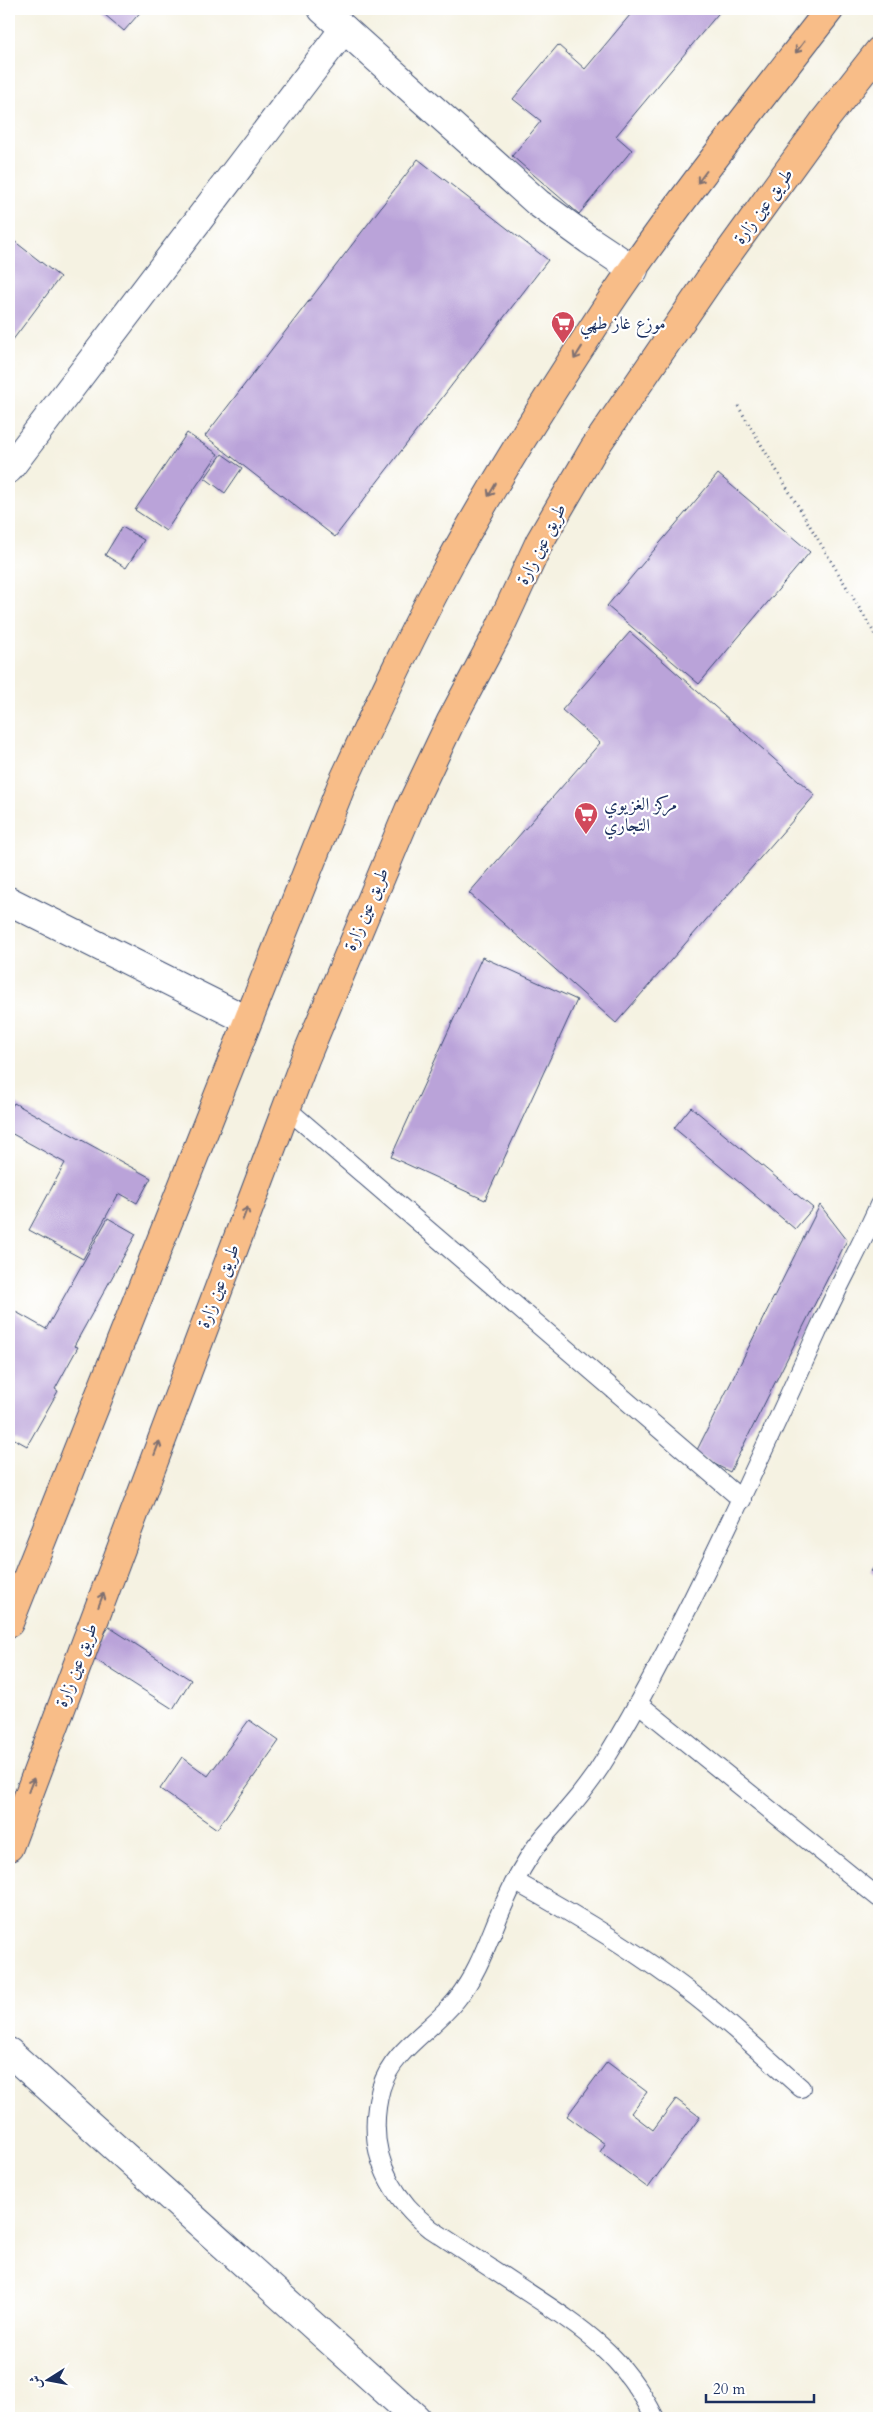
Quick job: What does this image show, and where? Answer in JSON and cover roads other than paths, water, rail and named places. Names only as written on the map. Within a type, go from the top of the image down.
[{"type":"main road","points":[[9,1623],[342,784],[389,682],[441,579],[493,488],[607,307],[830,9]]},
{"type":"main road","name":"طريق عين زارة","points":[[9,1847],[286,1108],[354,938],[450,721],[497,634],[540,541],[593,450],[714,272],[824,121],[879,51]]},
{"type":"street","points":[[322,9],[538,202],[570,228],[634,270]]},
{"type":"street","points":[[9,469],[344,29]]},
{"type":"street","points":[[9,901],[247,1020]]},
{"type":"street","points":[[9,2052],[416,2418]]},
{"type":"lane","points":[[286,1108],[742,1500]]},
{"type":"lane","points":[[655,2418],[645,2398],[626,2370],[604,2346],[578,2325],[431,2229],[413,2215],[398,2197],[386,2176],[378,2154],[375,2131],[377,2107],[382,2084],[392,2063],[435,2024],[457,1999],[473,1976],[486,1951],[504,1902],[529,1856],[603,1763],[639,1704],[742,1500],[818,1331],[879,1205]]},
{"type":"lane","points":[[639,1704],[879,1898]]},
{"type":"lane","points":[[516,1882],[578,1916],[694,1996],[801,2088]]},
{"type":"place","name":"موزع غاز طهي","points":[[563,344]]},
{"type":"place","name":"مركز الغزيوي التجاري","points":[[586,835]]}]
